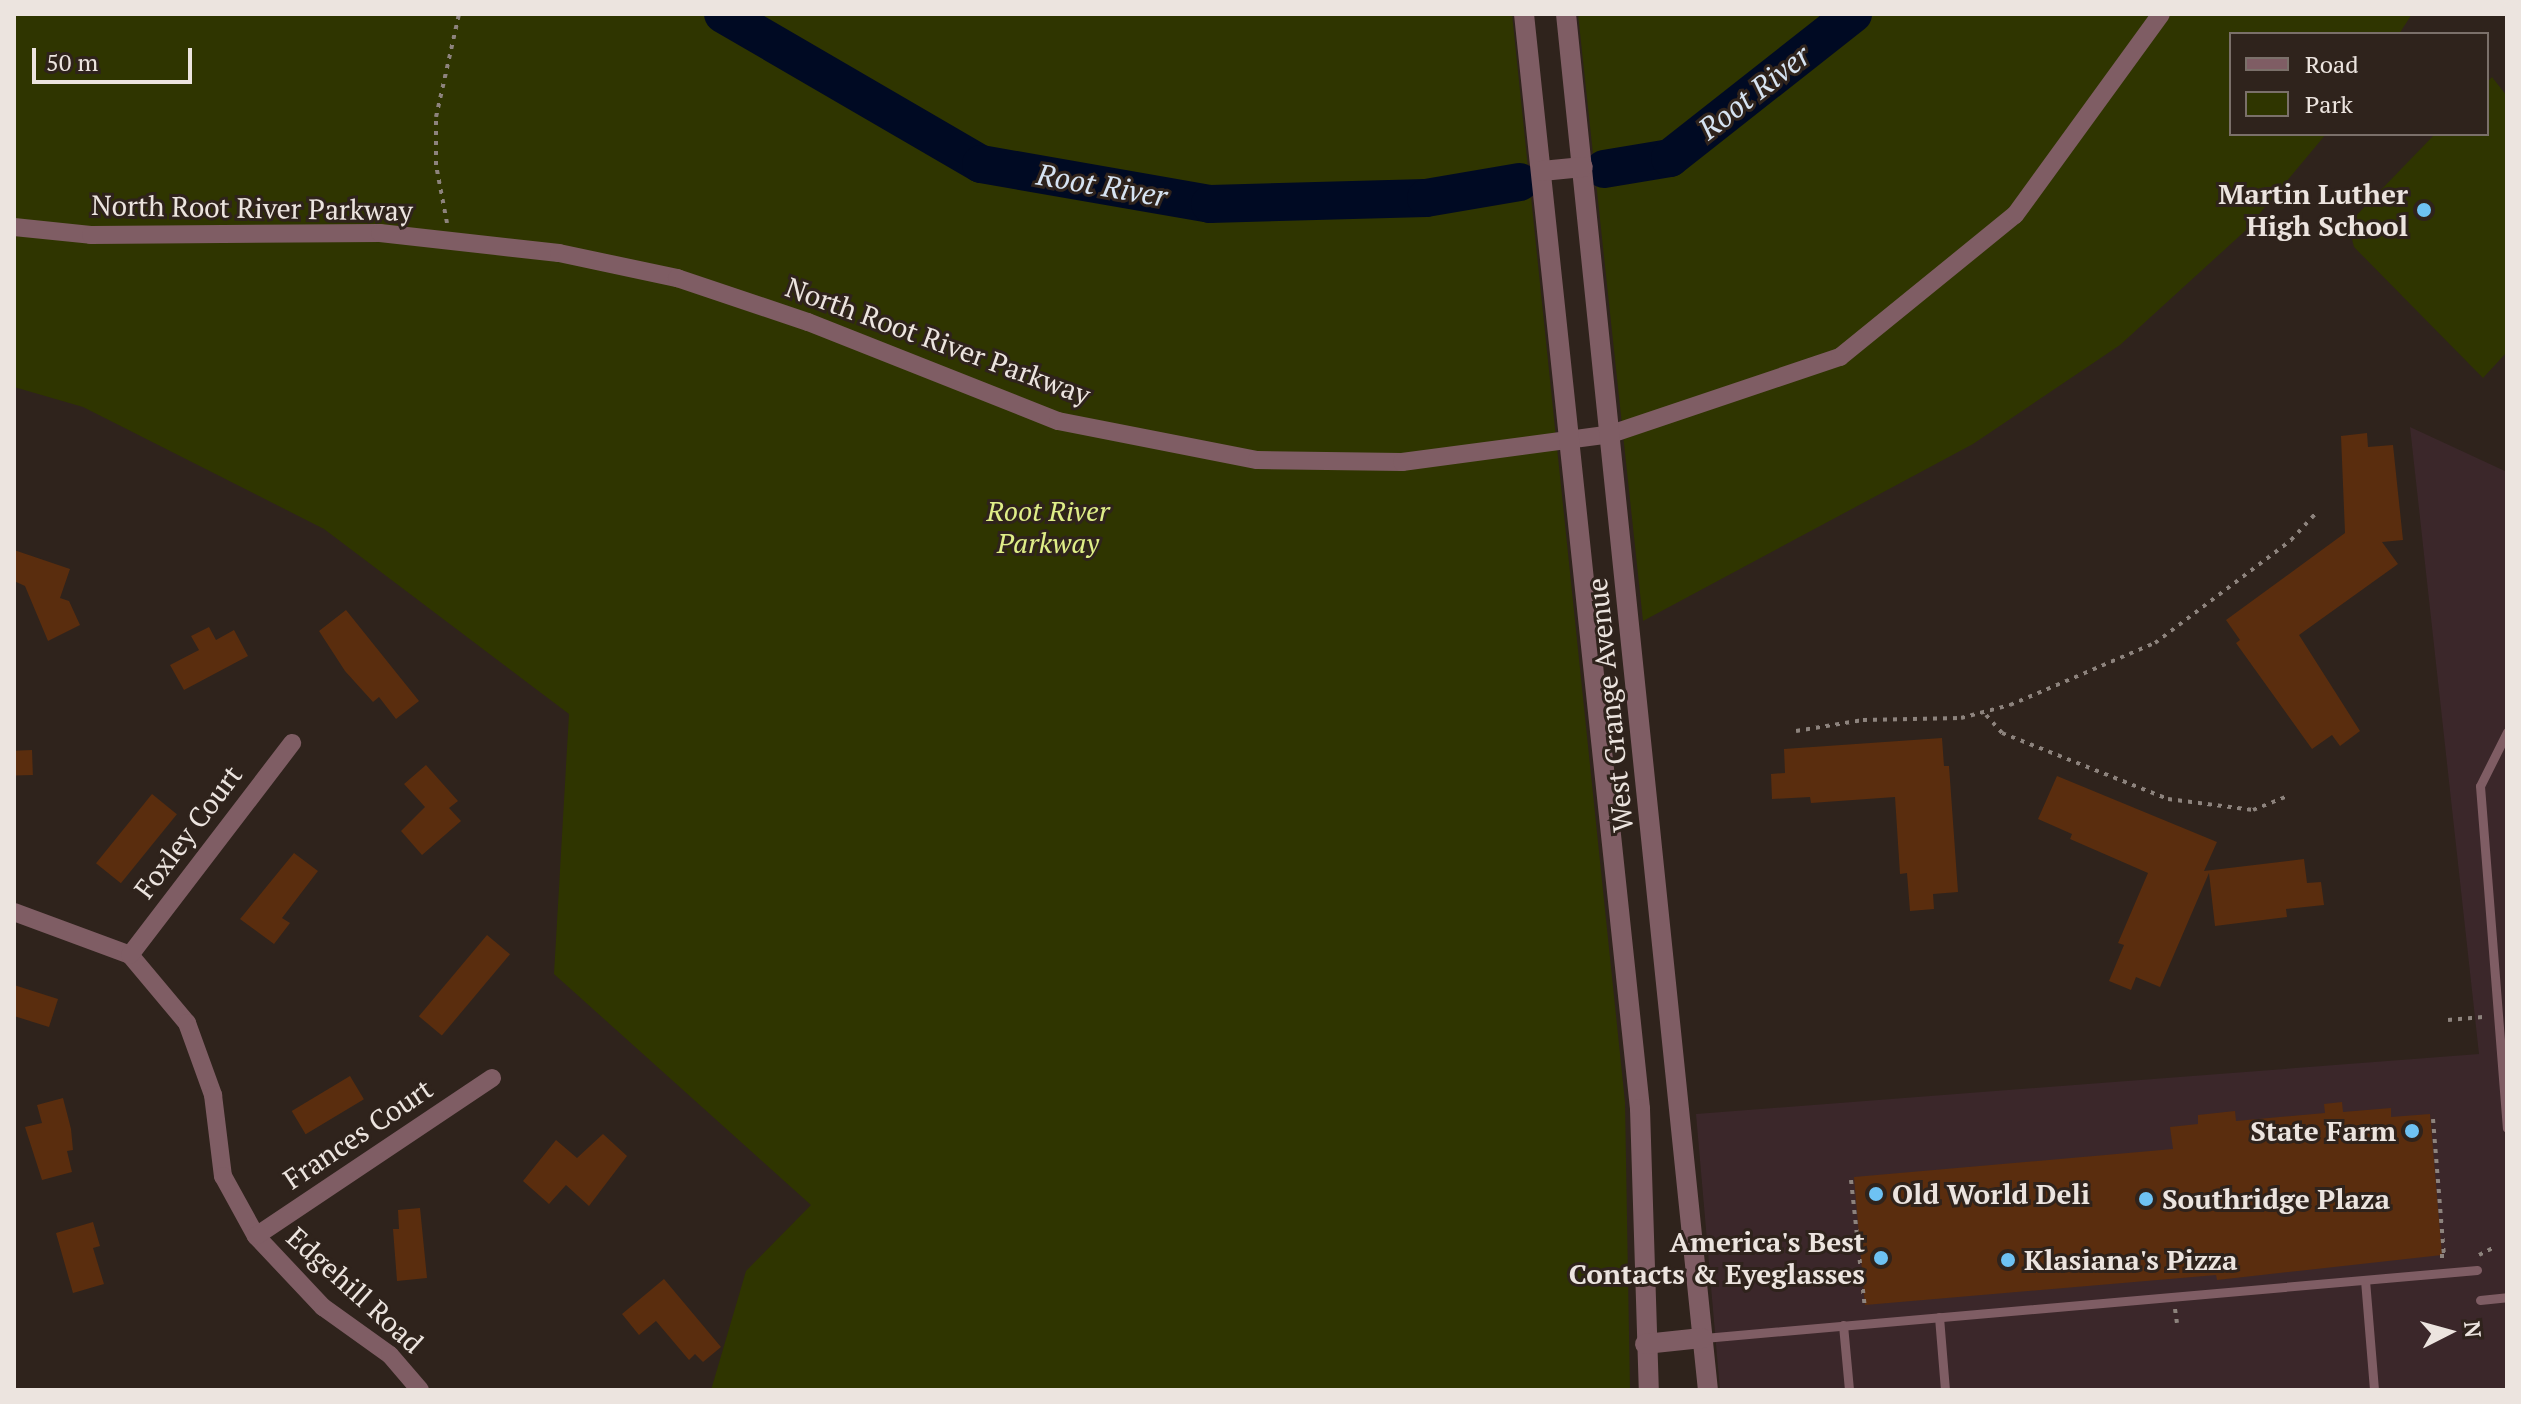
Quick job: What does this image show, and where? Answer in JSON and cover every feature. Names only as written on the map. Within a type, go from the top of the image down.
[{"type":"street","name":"West Grange Avenue","points":[[1524,14],[1640,1109],[1645,1344],[1649,1390]]},
{"type":"street","name":"West Grange Avenue","points":[[1566,14],[1708,1390]]},
{"type":"street","name":"North Root River Parkway","points":[[14,227],[91,235],[380,233],[559,253],[677,278],[808,322],[1058,421],[1257,460],[1402,462],[1570,437],[1611,434],[1840,357],[2015,215],[2161,14]]},
{"type":"street","points":[[1542,171],[1583,167]]},
{"type":"street","name":"Foxley Court","points":[[130,955],[292,743]]},
{"type":"street","name":"Edgehill Road","points":[[14,912],[130,955],[187,1023],[213,1095],[223,1176],[256,1236],[323,1307],[390,1355],[420,1390]]},
{"type":"street","name":"Frances Court","points":[[256,1236],[492,1078]]},
{"type":"street","points":[[1645,1344],[1702,1338]]},
{"type":"lane","points":[[2507,732],[2480,786],[2503,1042],[2507,1128]]},
{"type":"lane","points":[[1702,1338],[2477,1270]]},
{"type":"lane","points":[[2365,1280],[2374,1390]]},
{"type":"lane","points":[[2480,1300],[2507,1297]]},
{"type":"lane","points":[[1939,1317],[1945,1390]]},
{"type":"lane","points":[[1843,1325],[1849,1390]]},
{"type":"path","points":[[450,241],[435,145],[442,74],[459,14]]},
{"type":"path","points":[[1796,731],[1863,720],[1986,715],[2155,643],[2291,540],[2316,513]]},
{"type":"path","points":[[1986,715],[2002,733],[2168,799],[2253,810],[2288,796]]},
{"type":"path","points":[[2448,1020],[2486,1017]]},
{"type":"path","points":[[2432,1257],[2444,1256],[2433,1119]]},
{"type":"path","points":[[1851,1180],[1862,1308],[1877,1307]]},
{"type":"shaded area","points":[[2410,427],[2507,472],[2507,1390],[1720,1390],[1696,1114],[2479,1054]]},
{"type":"green space","name":"Root River Parkway","points":[[14,14],[1512,14],[1625,1102],[1630,1390],[711,1390],[746,1271],[811,1205],[554,974],[569,714],[324,529],[83,407],[14,387]]},
{"type":"green space","points":[[1578,14],[2412,14],[2400,32],[2229,32],[2229,136],[2324,136],[2245,231],[2120,345],[1973,444],[1643,621]]},
{"type":"green space","name":"Martin Luther High School","points":[[2492,77],[2507,96],[2507,352],[2483,378],[2354,247],[2348,224],[2433,136],[2489,136],[2489,80]]},
{"type":"building","points":[[2367,433],[2368,447],[2393,445],[2403,540],[2382,542],[2398,564],[2299,635],[2360,731],[2340,746],[2332,735],[2312,749],[2236,643],[2240,640],[2226,620],[2345,533],[2341,436]]},
{"type":"building","points":[[14,550],[70,569],[60,598],[69,601],[80,625],[48,641],[25,586],[14,581]]},
{"type":"building","points":[[346,610],[419,701],[396,719],[379,697],[373,702],[345,671],[319,631]]},
{"type":"building","points":[[209,627],[216,640],[234,630],[248,656],[184,690],[170,665],[199,650],[191,636]]},
{"type":"building","points":[[1942,738],[1944,766],[1949,766],[1958,892],[1933,894],[1934,909],[1910,911],[1907,873],[1900,874],[1895,797],[1811,803],[1810,797],[1772,799],[1771,774],[1785,773],[1784,749]]},
{"type":"building","points":[[32,750],[33,775],[15,776],[14,751]]},
{"type":"building","points":[[426,765],[458,801],[449,808],[461,821],[422,855],[401,831],[425,807],[404,784]]},
{"type":"building","points":[[2057,776],[2217,842],[2204,871],[2304,859],[2307,883],[2321,882],[2324,905],[2286,909],[2287,917],[2215,926],[2209,873],[2160,987],[2136,977],[2131,990],[2109,981],[2124,945],[2118,943],[2148,873],[2070,839],[2072,834],[2038,819]]},
{"type":"building","points":[[152,794],[177,814],[121,883],[96,863]]},
{"type":"building","points":[[294,853],[318,871],[282,918],[290,923],[274,944],[240,919]]},
{"type":"building","points":[[487,935],[510,954],[442,1035],[419,1016]]},
{"type":"building","points":[[14,985],[58,999],[49,1027],[14,1016]]},
{"type":"building","points":[[350,1076],[364,1099],[306,1134],[292,1111]]},
{"type":"building","points":[[63,1098],[71,1129],[73,1150],[67,1151],[72,1172],[42,1180],[25,1127],[42,1123],[37,1105]]},
{"type":"building","name":"Southridge Plaza","points":[[2342,1102],[2343,1112],[2391,1108],[2391,1117],[2430,1114],[2442,1255],[2217,1280],[2216,1275],[1865,1305],[1854,1177],[2173,1149],[2170,1127],[2198,1124],[2198,1115],[2235,1111],[2236,1121],[2325,1113],[2324,1104]]},
{"type":"building","points":[[603,1134],[627,1156],[589,1206],[566,1185],[549,1204],[523,1181],[556,1140],[577,1158]]},
{"type":"building","points":[[420,1208],[427,1278],[397,1281],[393,1229],[399,1229],[398,1210]]},
{"type":"building","points":[[93,1222],[100,1246],[93,1248],[104,1284],[73,1293],[56,1233]]},
{"type":"building","points":[[664,1279],[721,1347],[703,1362],[695,1354],[689,1360],[656,1321],[639,1335],[622,1314]]},
{"type":"waterway","name":"Root River","points":[[723,14],[981,164],[1210,204],[1426,198],[1520,182]]},
{"type":"waterway","name":"Root River","points":[[1604,169],[1670,158],[1853,14]]},
{"type":"place","name":"Martin Luther High School","points":[[2424,210]]},
{"type":"place","name":"State Farm","points":[[2412,1131]]},
{"type":"place","name":"Old World Deli","points":[[1876,1194]]},
{"type":"place","name":"Southridge Plaza","points":[[2146,1199]]},
{"type":"place","name":"America's Best Contacts & Eyeglasses","points":[[1881,1258]]},
{"type":"place","name":"Klasiana's Pizza","points":[[2008,1260]]}]
